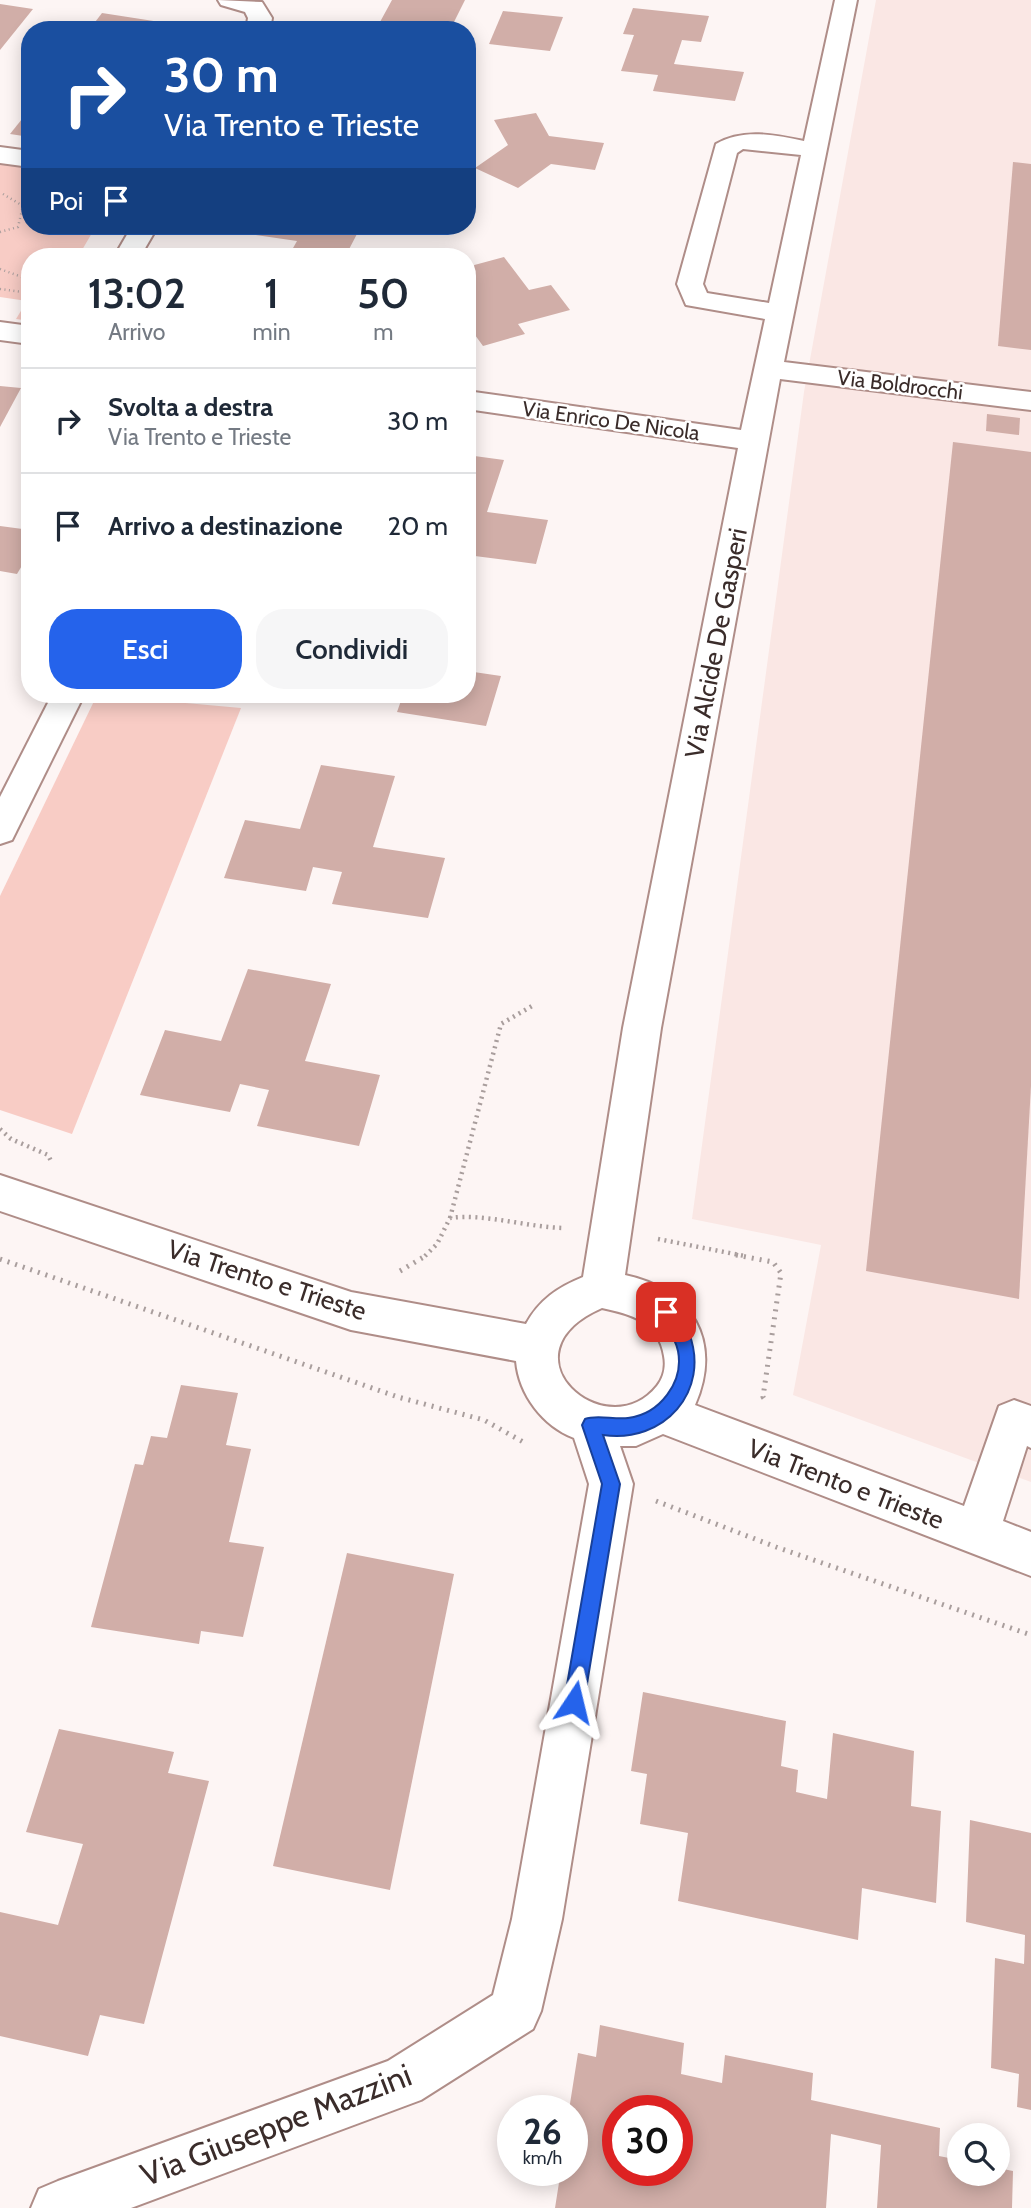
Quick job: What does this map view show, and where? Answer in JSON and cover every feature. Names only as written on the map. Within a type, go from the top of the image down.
[{"type":"street","points":[[229,0],[254,7],[260,21]]},
{"type":"street","name":"Via Alcide De Gasperi","points":[[602,1289],[642,1028],[754,441],[846,0]]},
{"type":"street","points":[[781,313],[696,299],[690,284],[725,149],[732,142],[744,140],[815,150]]},
{"type":"street","points":[[0,155],[21,158]]},
{"type":"street","points":[[0,331],[21,334]]},
{"type":"street","name":"Via Boldrocchi","points":[[769,369],[1031,401]]},
{"type":"street","name":"Via Enrico De Nicola","points":[[476,401],[754,441]]},
{"type":"street","points":[[0,831],[64,703]]},
{"type":"street","name":"Via Trento e Trieste","points":[[0,1193],[351,1311],[539,1346]]},
{"type":"street","points":[[602,1289],[626,1290],[647,1298],[666,1312],[680,1330],[687,1351],[687,1373],[678,1395],[662,1413],[641,1425],[616,1428],[591,1425],[571,1416],[555,1402],[544,1385],[539,1365],[539,1346],[547,1325],[561,1307],[580,1295],[602,1289]]},
{"type":"street","name":"Via Trento e Trieste","points":[[662,1413],[1031,1554]]},
{"type":"street","points":[[977,1534],[1014,1421],[1031,1427]]},
{"type":"street","name":"Via Giuseppe Mazzini","points":[[58,2208],[403,2081],[515,2011],[537,1919],[611,1484],[591,1425]]},
{"type":"path","points":[[0,193],[21,205]]},
{"type":"path","points":[[0,232],[18,227],[21,214]]},
{"type":"path","points":[[0,269],[21,276]]},
{"type":"path","points":[[0,289],[21,292]]},
{"type":"path","points":[[450,1218],[501,1024],[532,1006]]},
{"type":"path","points":[[0,1129],[11,1139],[48,1155],[52,1165]]},
{"type":"path","points":[[0,1259],[385,1393],[484,1420],[535,1450]]},
{"type":"path","points":[[611,1484],[776,1547],[1031,1636]]},
{"type":"shaded area","points":[[876,0],[1031,0],[1031,1482],[793,1395],[821,1245],[692,1219],[804,392]]},
{"type":"shaded area","points":[[0,161],[21,164],[21,235],[91,235],[83,248],[21,248],[21,300],[0,297]]},
{"type":"shaded area","points":[[93,703],[186,703],[241,708],[72,1134],[0,1110],[0,896]]},
{"type":"building","points":[[392,0],[465,0],[454,21],[381,21]]},
{"type":"building","points":[[0,4],[33,9],[21,21],[0,50]]},
{"type":"building","points":[[633,8],[709,16],[701,42],[682,40],[674,64],[744,72],[735,101],[653,91],[658,75],[621,71],[634,35],[623,34]]},
{"type":"building","points":[[503,11],[563,17],[550,51],[489,44]]},
{"type":"building","points":[[102,13],[154,21],[96,21]]},
{"type":"building","points":[[536,113],[549,136],[604,143],[595,170],[551,164],[518,188],[476,168],[508,145],[494,120]]},
{"type":"building","points":[[21,120],[21,136],[10,134]]},
{"type":"building","points":[[1013,162],[1031,164],[1031,350],[998,346]]},
{"type":"building","points":[[256,235],[356,235],[350,248],[293,248],[297,241]]},
{"type":"building","points":[[504,257],[529,290],[551,285],[570,310],[518,324],[525,334],[483,346],[476,336],[476,265]]},
{"type":"building","points":[[0,386],[21,388],[0,427]]},
{"type":"building","points":[[987,414],[1020,418],[1019,435],[986,431]]},
{"type":"building","points":[[953,442],[1031,452],[1031,1086],[1019,1299],[866,1271]]},
{"type":"building","points":[[476,456],[504,460],[487,512],[548,520],[536,564],[476,556]]},
{"type":"building","points":[[0,526],[21,529],[21,567],[17,574],[0,571]]},
{"type":"building","points":[[476,672],[501,676],[486,726],[397,712],[400,703],[476,703]]},
{"type":"building","points":[[321,765],[395,776],[373,847],[445,858],[428,918],[332,904],[342,872],[313,867],[306,891],[224,878],[245,820],[300,829]]},
{"type":"building","points":[[248,969],[331,984],[305,1061],[380,1075],[359,1146],[257,1126],[269,1090],[240,1084],[230,1112],[140,1095],[165,1030],[221,1041]]},
{"type":"building","points":[[181,1385],[238,1393],[226,1445],[251,1449],[229,1542],[264,1547],[243,1637],[201,1631],[199,1644],[91,1627],[135,1464],[143,1465],[151,1436],[167,1438]]},
{"type":"building","points":[[347,1553],[454,1574],[390,1890],[273,1866]]},
{"type":"building","points":[[643,1692],[786,1721],[781,1766],[798,1770],[796,1792],[827,1799],[833,1733],[914,1751],[911,1806],[941,1811],[936,1903],[862,1888],[858,1940],[678,1901],[688,1833],[640,1824],[647,1774],[631,1771]]},
{"type":"building","points":[[59,1729],[174,1752],[168,1773],[209,1781],[144,2024],[100,2015],[88,2056],[0,2036],[0,1912],[58,1925],[83,1844],[26,1832]]},
{"type":"building","points":[[970,1820],[1031,1833],[1031,2110],[1017,2107],[1019,2074],[991,2068],[995,1958],[1024,1964],[1025,1935],[966,1922]]},
{"type":"building","points":[[600,2025],[684,2043],[681,2074],[722,2083],[725,2055],[813,2073],[811,2100],[940,2128],[939,2156],[947,2158],[947,2186],[1010,2186],[1010,2170],[1013,2171],[1012,2208],[877,2208],[881,2145],[831,2134],[826,2208],[555,2208],[558,2186],[588,2186],[588,2095],[571,2095],[578,2053],[596,2057]]},
{"type":"route","points":[[574,1702],[611,1484],[591,1425],[616,1428],[641,1425],[662,1413],[678,1395],[687,1373],[687,1351],[680,1330],[666,1312]]}]
